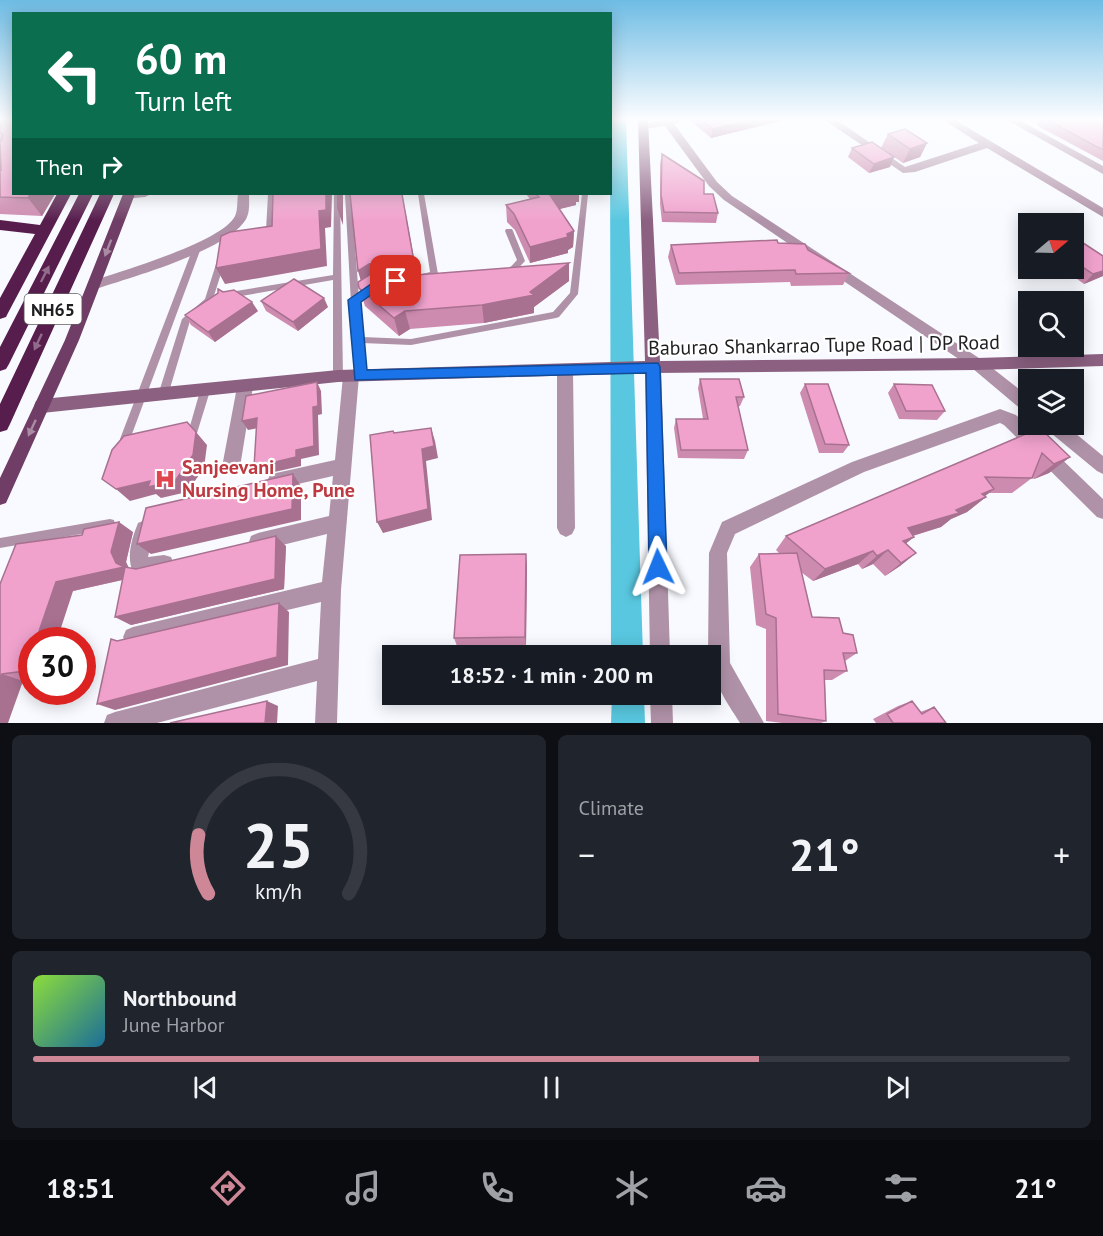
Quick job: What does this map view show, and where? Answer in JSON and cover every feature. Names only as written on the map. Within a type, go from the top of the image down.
[{"type":"highway","points":[[0,313],[5,292],[63,195]]},
{"type":"highway","name":"NH65","points":[[0,364],[85,195]]},
{"type":"highway","name":"NH65","points":[[0,424],[106,195]]},
{"type":"highway","points":[[0,225],[44,230]]},
{"type":"main road","points":[[0,497],[94,285],[129,195]]},
{"type":"street","points":[[643,154],[645,368],[659,645]]},
{"type":"street","points":[[694,154],[713,184],[728,198],[977,364],[1018,397]]},
{"type":"street","points":[[879,154],[903,170],[911,170],[959,154]]},
{"type":"street","points":[[1004,154],[1103,213]]},
{"type":"street","points":[[1072,154],[1103,171]]},
{"type":"street","points":[[94,285],[197,248],[231,231],[241,218],[243,195]]},
{"type":"street","name":"Baburao Shankarrao Tupe Road | DP Road","points":[[42,406],[350,376],[1103,360]]},
{"type":"street","points":[[565,371],[566,528]]},
{"type":"street","points":[[326,723],[331,590],[350,376]]},
{"type":"street","points":[[231,467],[245,387]]},
{"type":"street","points":[[753,723],[718,663],[718,553],[728,528],[858,467],[1000,416],[1010,420],[1103,511]]},
{"type":"street","points":[[1066,435],[1103,465]]},
{"type":"street","points":[[264,484],[343,466]]},
{"type":"street","points":[[150,512],[138,561],[140,566],[150,567],[183,559]]},
{"type":"street","points":[[237,546],[337,523]]},
{"type":"street","points":[[133,638],[331,590]]},
{"type":"street","points":[[115,723],[328,667]]},
{"type":"street","points":[[661,705],[662,723]]},
{"type":"lane","points":[[260,235],[270,231],[271,195]]},
{"type":"lane","points":[[337,195],[337,277],[350,376]]},
{"type":"lane","points":[[348,195],[358,298],[357,340],[350,376]]},
{"type":"lane","points":[[421,195],[434,274]]},
{"type":"lane","points":[[357,340],[411,342],[556,315],[574,294],[585,195]]},
{"type":"lane","points":[[501,278],[511,272],[521,261],[509,231]]},
{"type":"lane","points":[[148,436],[125,439],[142,397],[169,314],[197,248]]},
{"type":"lane","points":[[164,395],[186,319],[209,300],[225,249]]},
{"type":"lane","points":[[411,278],[434,274],[443,279]]},
{"type":"lane","points":[[221,291],[228,296],[337,277]]},
{"type":"lane","points":[[171,433],[194,430],[205,391]]},
{"type":"lane","points":[[0,543],[113,524]]},
{"type":"building","points":[[0,154],[12,154],[12,195],[30,195],[28,198],[0,197]]},
{"type":"building","points":[[662,154],[704,181],[704,194],[713,194],[718,213],[664,212],[661,195]]},
{"type":"building","points":[[860,154],[889,154],[894,157],[874,164]]},
{"type":"building","points":[[273,195],[326,195],[326,210],[319,211],[321,249],[216,268],[221,236],[230,232],[272,226]]},
{"type":"building","points":[[350,195],[402,195],[413,256],[369,264],[358,271]]},
{"type":"building","points":[[537,195],[550,195],[574,231],[567,234],[568,237],[530,247],[514,214],[506,205],[539,197]]},
{"type":"building","points":[[777,240],[778,243],[805,244],[808,250],[849,273],[796,274],[795,270],[679,273],[671,245]]},
{"type":"building","points":[[1084,244],[1103,256],[1103,271],[1093,274],[1084,268]]},
{"type":"building","points":[[414,263],[416,275],[569,263],[530,292],[534,295],[482,305],[405,311],[394,318],[359,288],[358,282],[374,272]]},
{"type":"building","points":[[294,279],[324,298],[293,322],[261,301]]},
{"type":"building","points":[[218,289],[223,292],[234,290],[252,302],[208,332],[185,315],[218,293]]},
{"type":"building","points":[[700,379],[739,379],[744,397],[736,397],[748,450],[681,450],[676,419],[708,419]]},
{"type":"building","points":[[317,382],[318,406],[313,407],[314,446],[296,450],[296,457],[254,467],[257,418],[242,421],[246,396]]},
{"type":"building","points":[[805,384],[828,384],[849,445],[825,444]]},
{"type":"building","points":[[894,384],[932,385],[945,411],[906,411]]},
{"type":"building","points":[[187,422],[196,432],[193,455],[175,481],[148,487],[150,481],[116,489],[102,479],[112,450],[124,436]]},
{"type":"building","points":[[431,428],[434,446],[422,449],[428,509],[377,522],[370,435]]},
{"type":"building","points":[[1024,435],[1047,435],[1070,457],[1054,464],[1042,453],[1032,478],[985,477],[994,489],[982,494],[986,497],[956,510],[959,513],[908,528],[914,537],[903,541],[916,553],[901,563],[888,550],[877,556],[873,551],[825,569],[786,536]]},
{"type":"building","points":[[293,474],[292,509],[137,544],[146,508]]},
{"type":"building","points":[[119,522],[111,552],[116,563],[124,567],[56,582],[40,627],[18,627],[18,672],[2,674],[0,681],[0,584],[16,544],[82,535],[84,529]]},
{"type":"building","points":[[276,536],[275,579],[115,617],[125,567],[136,569]]},
{"type":"building","points":[[797,553],[812,617],[839,618],[843,633],[853,635],[857,653],[843,653],[847,671],[824,670],[826,721],[778,714],[776,618],[766,614],[759,554]]},
{"type":"building","points":[[526,554],[525,637],[454,638],[460,555]]},
{"type":"building","points":[[279,603],[277,657],[97,704],[111,639],[117,641]]},
{"type":"building","points":[[267,701],[265,723],[170,723]]},
{"type":"building","points":[[912,701],[922,714],[934,707],[946,723],[893,723],[887,714]]},
{"type":"waterway","points":[[619,154],[627,645]]},
{"type":"waterway","points":[[628,705],[628,723]]},
{"type":"place","name":"Sanjeevani Nursing Home, Pune","points":[[165,479]]},
{"type":"route","points":[[396,281],[378,285],[354,300],[360,376],[653,367],[658,567]]}]
